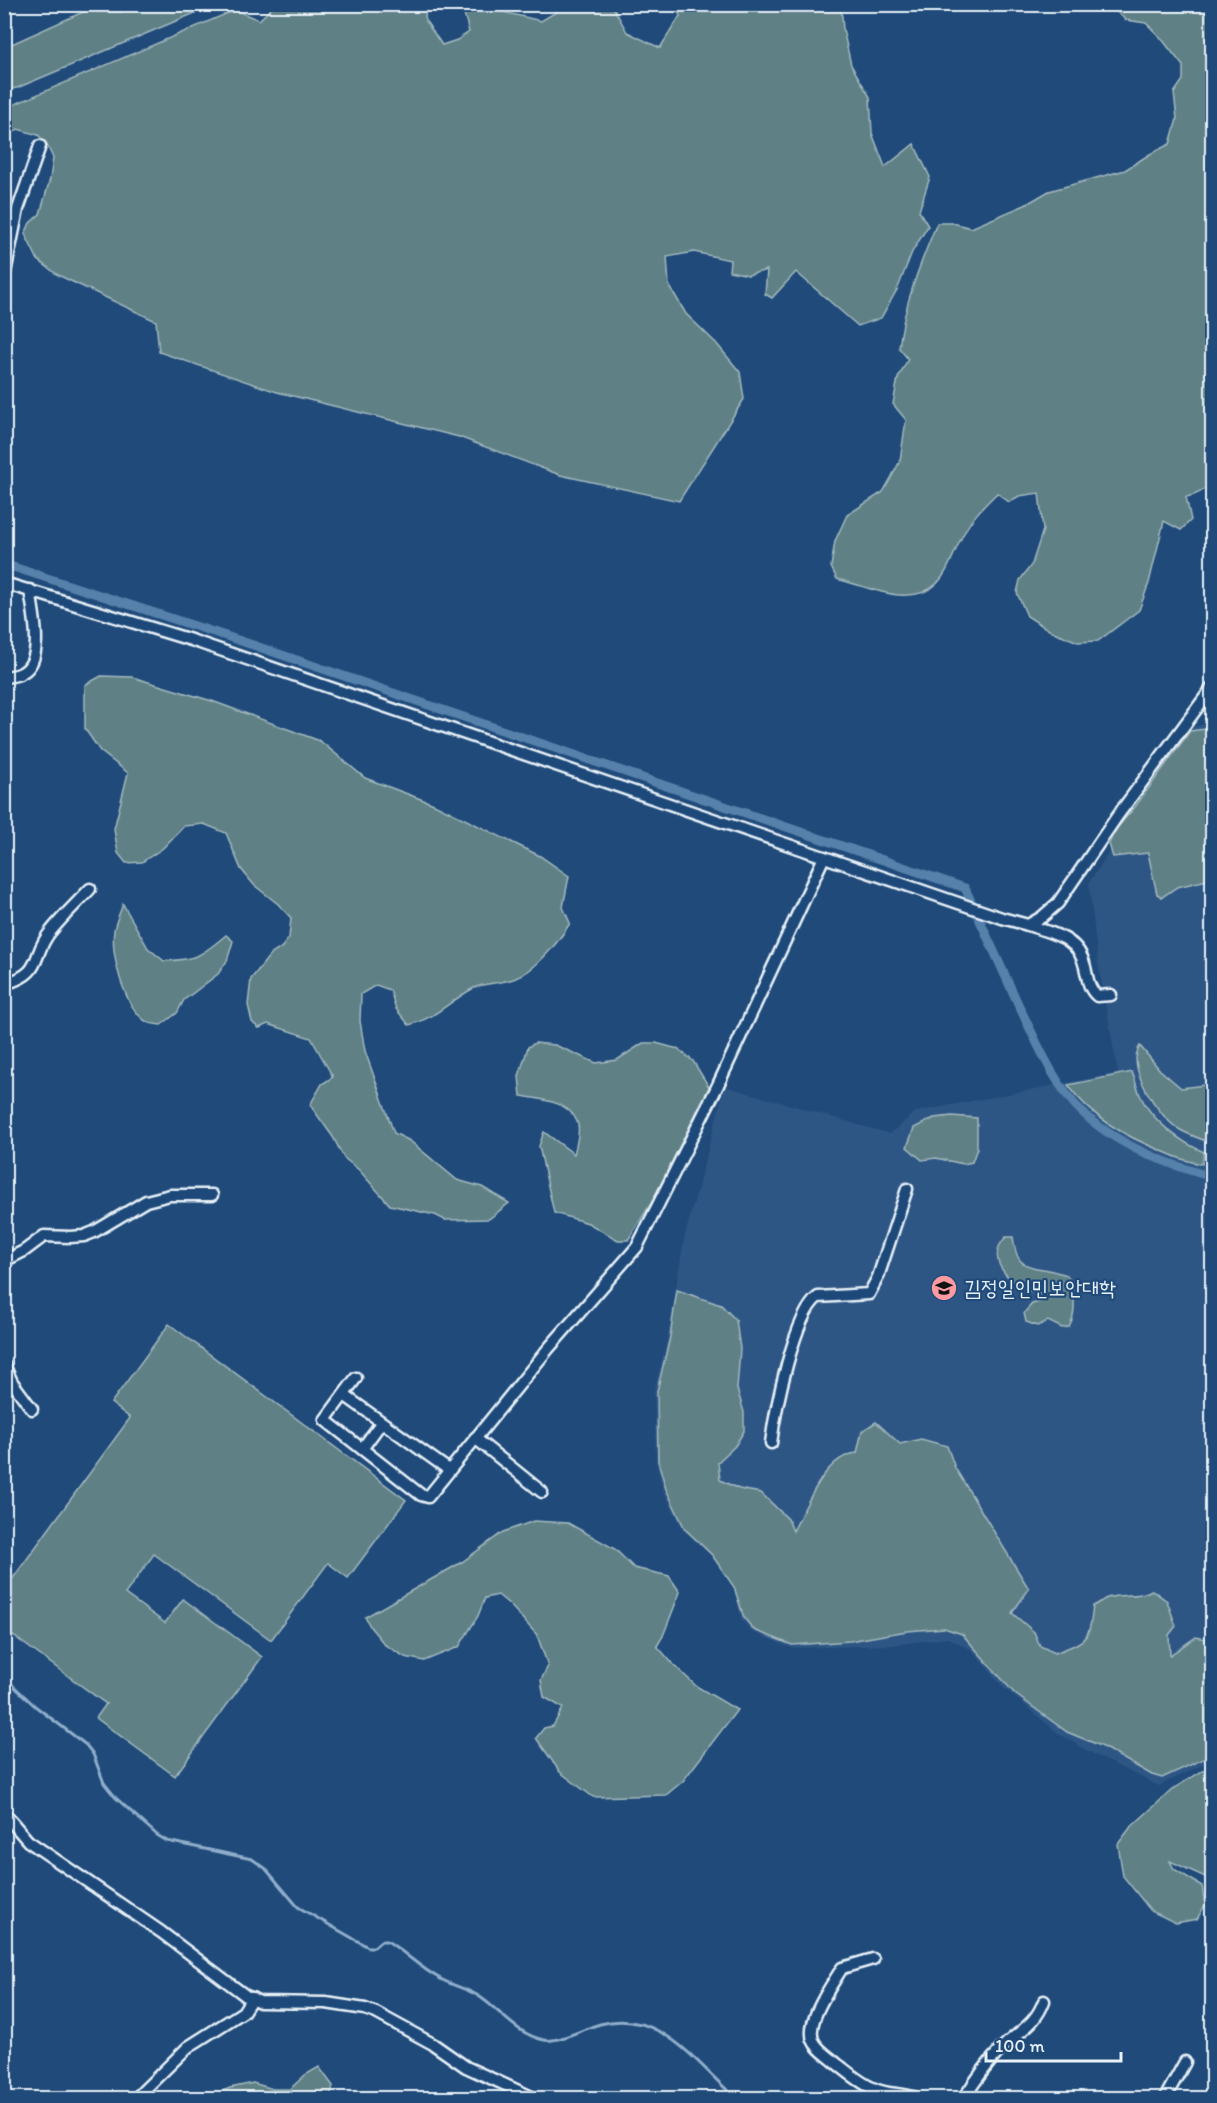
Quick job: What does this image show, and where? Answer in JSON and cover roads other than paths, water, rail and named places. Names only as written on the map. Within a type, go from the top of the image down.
[{"type":"street","points":[[4,279],[18,209],[40,146]]},
{"type":"street","points":[[4,583],[191,640],[1068,939],[1079,948],[1090,989],[1097,996],[1111,995]]},
{"type":"street","points":[[4,677],[22,673],[34,659],[35,635],[30,590]]},
{"type":"street","points":[[1028,925],[1042,917],[1058,903],[1118,815],[1212,688]]},
{"type":"street","points":[[356,1378],[325,1420],[421,1495],[428,1497],[548,1349],[637,1247],[712,1095],[824,857]]},
{"type":"street","points":[[4,984],[19,980],[29,974],[50,933],[90,889]]},
{"type":"street","points":[[771,1443],[776,1408],[806,1310],[818,1297],[869,1294],[878,1277],[907,1189]]},
{"type":"street","points":[[4,1261],[24,1251],[44,1236],[70,1237],[94,1232],[146,1201],[170,1196],[212,1195]]},
{"type":"street","points":[[4,1365],[12,1382],[32,1409]]},
{"type":"street","points":[[344,1395],[449,1470]]},
{"type":"street","points":[[362,1449],[381,1423]]},
{"type":"street","points":[[476,1438],[542,1492]]},
{"type":"street","points":[[4,1813],[28,1841],[161,1932],[234,1988],[252,1998],[260,2002],[326,2003],[365,2009],[433,2044],[466,2067],[534,2098]]},
{"type":"street","points":[[873,1959],[842,1968],[814,2017],[813,2039],[817,2047],[847,2072],[875,2090],[916,2098]]},
{"type":"street","points":[[136,2098],[188,2047],[243,2012],[252,1998]]},
{"type":"street","points":[[964,2098],[980,2073],[1003,2046],[1030,2025],[1040,2012],[1044,2001]]},
{"type":"street","points":[[1165,2098],[1185,2062]]},
{"type":"waterway","points":[[4,564],[235,639],[965,888],[1040,1049],[1055,1077],[1073,1103],[1097,1125],[1127,1144],[1161,1160],[1212,1177]]},
{"type":"waterway","points":[[4,1677],[35,1706],[86,1745],[93,1754],[104,1783],[116,1798],[157,1835],[167,1841],[252,1859],[265,1868],[298,1907],[368,1947],[374,1947],[381,1941],[387,1941],[432,1974],[480,1997],[517,2028],[534,2037],[544,2040],[557,2039],[600,2024],[622,2021],[641,2024],[659,2031],[691,2055],[736,2098]]},
{"type":"place","name":"김정일인민보안대학","points":[[944,1288]]}]
